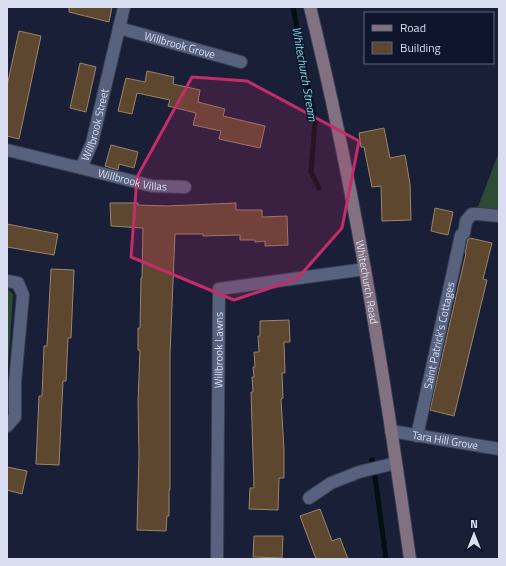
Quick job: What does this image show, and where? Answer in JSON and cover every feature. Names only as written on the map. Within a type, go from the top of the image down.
[{"type":"street","name":"Willbrook Street","points":[[7,150],[80,168],[92,143],[124,7]]},
{"type":"street","name":"Whitechurch Road","points":[[310,7],[322,54],[365,269],[392,431],[410,559]]},
{"type":"street","name":"Willbrook Grove","points":[[119,28],[241,62]]},
{"type":"street","name":"Willbrook Villas","points":[[80,168],[152,186],[185,187]]},
{"type":"street","name":"Saint Patrick's Cottages","points":[[417,436],[466,221],[472,214],[499,216]]},
{"type":"street","name":"Willbrook Lawns","points":[[217,559],[219,289],[365,269]]},
{"type":"street","points":[[7,280],[18,283],[23,295],[15,382],[15,417],[7,426]]},
{"type":"street","name":"Tara Hill Grove","points":[[392,431],[499,449]]},
{"type":"street","points":[[309,498],[332,483],[358,472],[396,463]]},
{"type":"highlighted area","points":[[192,77],[247,81],[359,141],[342,228],[297,279],[234,300],[131,257],[137,177]]},
{"type":"green space","points":[[499,152],[499,214],[476,212]]},
{"type":"green space","points":[[7,288],[13,295],[7,381]]},
{"type":"building","points":[[69,7],[112,7],[109,22],[69,12]]},
{"type":"building","points":[[19,31],[41,36],[19,139],[7,136],[7,86]]},
{"type":"building","points":[[80,63],[96,67],[86,112],[70,108]]},
{"type":"building","points":[[147,71],[174,77],[173,84],[200,90],[198,102],[225,109],[223,116],[265,126],[260,148],[219,139],[221,131],[193,125],[196,113],[168,106],[170,100],[137,93],[132,114],[118,111],[126,78],[145,82]]},
{"type":"building","points":[[384,128],[390,158],[405,155],[410,184],[411,220],[382,221],[381,186],[372,187],[364,147],[361,147],[359,133]]},
{"type":"building","points":[[111,145],[138,152],[134,168],[119,164],[118,170],[105,166]]},
{"type":"building","points":[[110,203],[138,203],[138,205],[167,206],[236,203],[236,210],[262,210],[262,217],[287,216],[288,245],[265,246],[265,241],[255,242],[255,240],[240,240],[240,235],[203,236],[203,234],[175,234],[170,354],[170,490],[169,516],[167,516],[166,531],[137,530],[140,350],[138,350],[138,328],[140,328],[143,228],[111,226]]},
{"type":"building","points":[[435,208],[453,212],[448,235],[431,231]]},
{"type":"building","points":[[7,224],[58,234],[54,255],[7,247]]},
{"type":"building","points":[[470,238],[492,243],[483,279],[487,280],[454,416],[430,410],[468,239]]},
{"type":"building","points":[[51,269],[74,270],[71,338],[68,338],[66,381],[63,381],[59,465],[36,464],[39,396],[42,396],[44,346],[47,346]]},
{"type":"building","points":[[289,320],[290,342],[284,342],[285,373],[282,373],[283,398],[281,399],[284,478],[279,478],[278,510],[249,509],[250,488],[254,488],[251,392],[253,392],[253,367],[255,367],[254,352],[259,352],[258,336],[260,336],[260,321]]},
{"type":"building","points":[[7,467],[27,471],[22,494],[7,490]]},
{"type":"building","points":[[320,509],[332,541],[340,538],[348,559],[316,559],[300,516]]},
{"type":"building","points":[[254,536],[283,536],[282,558],[253,557]]},
{"type":"waterway","name":"Whitechurch Stream","points":[[293,7],[315,122],[311,172],[319,188]]},
{"type":"waterway","name":"Whitechurch Stream","points":[[372,460],[373,466]]},
{"type":"waterway","name":"Whitechurch Stream","points":[[374,469],[386,559]]}]
